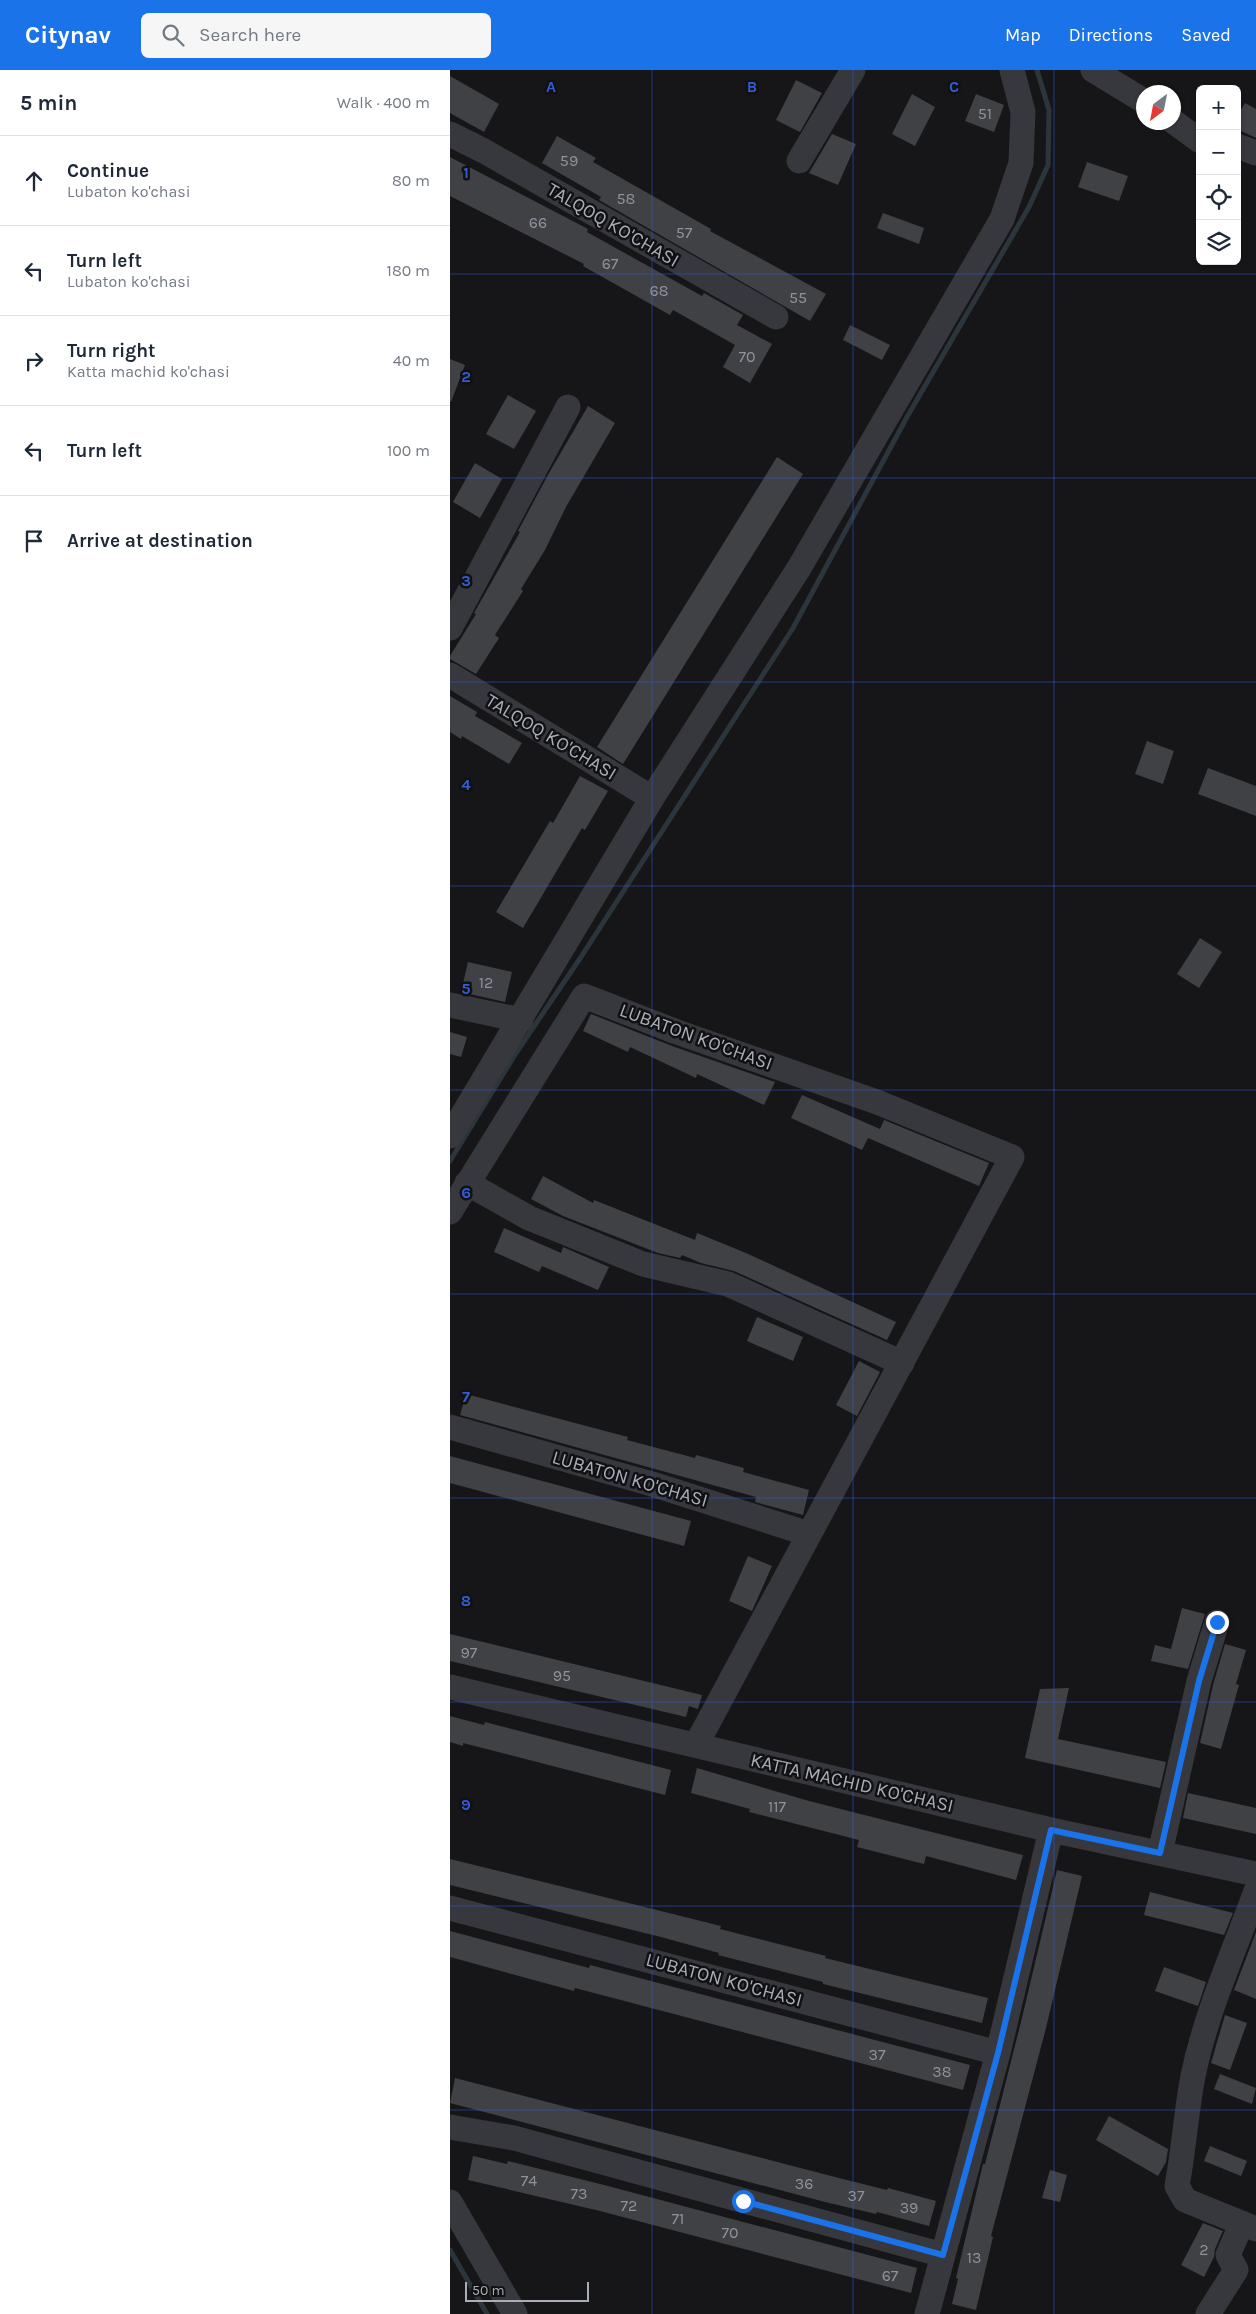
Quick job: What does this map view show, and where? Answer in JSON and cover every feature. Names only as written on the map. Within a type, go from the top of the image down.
[{"type":"street","points":[[799,161],[853,70]]},
{"type":"street","points":[[450,1136],[652,798],[799,568],[1002,219],[1021,163],[1023,112],[1012,70]]},
{"type":"street","points":[[1093,70],[1136,96]]},
{"type":"street","points":[[1181,127],[1196,138]]},
{"type":"street","name":"TALQOQ KO'CHASI","points":[[450,134],[484,151],[776,317]]},
{"type":"street","points":[[1241,147],[1256,153]]},
{"type":"street","points":[[450,628],[568,407]]},
{"type":"street","name":"TALQOQ KO'CHASI","points":[[450,675],[652,798]]},
{"type":"street","name":"LUBATON KO'CHASI","points":[[450,1212],[584,996],[678,1032],[877,1102],[1012,1157],[902,1363]]},
{"type":"street","points":[[450,1005],[521,1020]]},
{"type":"street","points":[[467,1183],[528,1218],[643,1264],[728,1284],[902,1363],[696,1745]]},
{"type":"street","name":"LUBATON KO'CHASI","points":[[450,1427],[652,1484],[809,1534]]},
{"type":"street","points":[[1160,1853],[1199,1681],[1217,1622]]},
{"type":"street","name":"KATTA MACHID KO'CHASI","points":[[450,1687],[1051,1830],[1256,1874]]},
{"type":"street","points":[[926,2314],[998,2053],[1051,1830]]},
{"type":"street","points":[[1208,2314],[1236,2270],[1228,2255],[1249,2226],[1185,2200],[1177,2186],[1185,2143],[1193,2076],[1215,1997],[1256,1891]]},
{"type":"street","name":"LUBATON KO'CHASI","points":[[450,1908],[998,2053]]},
{"type":"street","points":[[450,2127],[514,2138],[943,2255]]},
{"type":"street","points":[[450,2202],[516,2314]]},
{"type":"building","points":[[450,76],[499,104],[484,132],[450,113]]},
{"type":"building","points":[[796,80],[822,93],[800,132],[776,120]]},
{"type":"building","points":[[912,94],[935,107],[915,146],[892,134]]},
{"type":"building","points":[[976,94],[1004,105],[994,132],[965,121]]},
{"type":"building","points":[[1245,103],[1256,109],[1256,138],[1241,131],[1241,110]]},
{"type":"building","points":[[832,134],[856,144],[838,185],[809,173]]},
{"type":"building","points":[[557,136],[596,158],[593,162],[711,229],[710,231],[826,294],[810,321],[599,200],[601,197],[542,163]]},
{"type":"building","points":[[450,157],[588,229],[587,232],[702,296],[704,293],[743,315],[737,325],[772,344],[750,383],[723,367],[735,345],[673,310],[670,315],[583,266],[584,264],[450,196]]},
{"type":"building","points":[[1087,162],[1128,176],[1119,201],[1078,187]]},
{"type":"building","points":[[883,213],[924,228],[919,244],[877,228]]},
{"type":"building","points":[[850,325],[890,345],[882,360],[843,340]]},
{"type":"building","points":[[450,359],[465,365],[451,402],[450,402]]},
{"type":"building","points":[[508,395],[536,411],[514,449],[486,434]]},
{"type":"building","points":[[588,406],[615,423],[566,507],[545,550],[521,589],[523,591],[495,635],[499,638],[476,674],[450,659],[450,656],[476,614],[474,613],[520,532],[518,531],[549,473]]},
{"type":"building","points":[[777,457],[803,474],[623,764],[597,747]]},
{"type":"building","points":[[475,463],[502,479],[480,518],[453,502]]},
{"type":"building","points":[[450,696],[477,712],[475,716],[522,743],[509,764],[462,736],[461,739],[450,732]]},
{"type":"building","points":[[1147,741],[1174,751],[1163,784],[1135,774]]},
{"type":"building","points":[[1208,768],[1256,786],[1256,816],[1198,794]]},
{"type":"building","points":[[580,776],[608,791],[585,830],[582,828],[523,928],[496,912],[550,821],[553,823]]},
{"type":"building","points":[[1200,938],[1222,952],[1199,988],[1177,974]]},
{"type":"building","points":[[468,962],[512,972],[505,1002],[461,992]]},
{"type":"building","points":[[591,1014],[672,1046],[775,1082],[764,1105],[697,1074],[696,1078],[630,1047],[628,1052],[583,1031]]},
{"type":"building","points":[[450,1032],[467,1037],[461,1057],[450,1054]]},
{"type":"building","points":[[802,1095],[880,1129],[884,1120],[989,1163],[979,1186],[868,1138],[862,1150],[791,1118]]},
{"type":"building","points":[[543,1176],[593,1203],[594,1200],[695,1240],[697,1233],[746,1253],[896,1322],[887,1340],[734,1271],[701,1263],[682,1255],[680,1258],[658,1253],[563,1216],[531,1199]]},
{"type":"building","points":[[504,1228],[561,1253],[563,1247],[609,1267],[598,1290],[542,1266],[539,1272],[494,1252]]},
{"type":"building","points":[[757,1317],[803,1337],[793,1361],[747,1341]]},
{"type":"building","points":[[859,1361],[880,1372],[857,1416],[836,1405]]},
{"type":"building","points":[[466,1394],[628,1437],[627,1440],[695,1458],[696,1455],[744,1468],[743,1472],[809,1490],[803,1515],[755,1502],[756,1497],[460,1415]]},
{"type":"building","points":[[450,1456],[691,1521],[684,1546],[450,1483]]},
{"type":"building","points":[[748,1556],[772,1566],[752,1611],[729,1601]]},
{"type":"building","points":[[1182,1608],[1205,1614],[1188,1669],[1151,1661],[1155,1645],[1171,1649]]},
{"type":"building","points":[[450,1634],[702,1695],[698,1709],[689,1706],[686,1717],[450,1661]]},
{"type":"building","points":[[1225,1644],[1246,1650],[1236,1684],[1239,1685],[1221,1749],[1200,1743],[1213,1685]]},
{"type":"building","points":[[1069,1688],[1058,1739],[1166,1762],[1160,1788],[1025,1758],[1040,1689]]},
{"type":"building","points":[[450,1716],[484,1725],[485,1722],[671,1770],[665,1795],[463,1743],[463,1746],[450,1742]]},
{"type":"building","points":[[697,1768],[809,1801],[1023,1855],[1016,1880],[926,1856],[924,1864],[857,1847],[859,1840],[749,1812],[750,1809],[691,1793]]},
{"type":"building","points":[[1188,1793],[1256,1808],[1256,1834],[1183,1818]]},
{"type":"building","points":[[450,1859],[721,1926],[720,1929],[826,1956],[825,1958],[988,1998],[982,2023],[823,1984],[823,1982],[718,1955],[719,1953],[661,1937],[450,1885]]},
{"type":"building","points":[[1057,1870],[1082,1876],[1046,2028],[991,2236],[993,2237],[976,2310],[952,2304],[958,2279],[956,2278],[983,2164],[985,2164],[1021,2022]]},
{"type":"building","points":[[1150,1892],[1233,1913],[1224,1935],[1144,1915]]},
{"type":"building","points":[[450,1931],[589,1968],[590,1965],[970,2065],[963,2090],[575,1988],[574,1991],[450,1957]]},
{"type":"building","points":[[1256,1932],[1256,1999],[1234,1990]]},
{"type":"building","points":[[1164,1967],[1206,1982],[1198,2006],[1155,1991]]},
{"type":"building","points":[[1225,2015],[1247,2023],[1230,2070],[1211,2063]]},
{"type":"building","points":[[1220,2074],[1256,2088],[1252,2104],[1214,2089]]},
{"type":"building","points":[[455,2078],[835,2177],[887,2190],[888,2188],[936,2201],[929,2226],[877,2212],[876,2214],[825,2202],[450,2103]]},
{"type":"building","points":[[1109,2116],[1168,2149],[1166,2162],[1158,2176],[1096,2140]]},
{"type":"building","points":[[1210,2146],[1247,2161],[1241,2176],[1204,2161]]},
{"type":"building","points":[[473,2156],[507,2164],[508,2161],[608,2186],[917,2268],[911,2293],[600,2211],[468,2180]]},
{"type":"building","points":[[1050,2170],[1067,2175],[1060,2202],[1042,2198]]},
{"type":"building","points":[[1203,2223],[1223,2231],[1215,2249],[1214,2257],[1204,2277],[1181,2265]]},
{"type":"waterway","points":[[450,1161],[516,1053],[581,957],[793,628],[907,417],[1029,207],[1048,165],[1049,110],[1037,70]]},
{"type":"waterway","points":[[450,2250],[487,2314]]},
{"type":"route","points":[[743,2201],[943,2255],[998,2053],[1051,1830],[1160,1853],[1199,1681],[1217,1622]]}]
